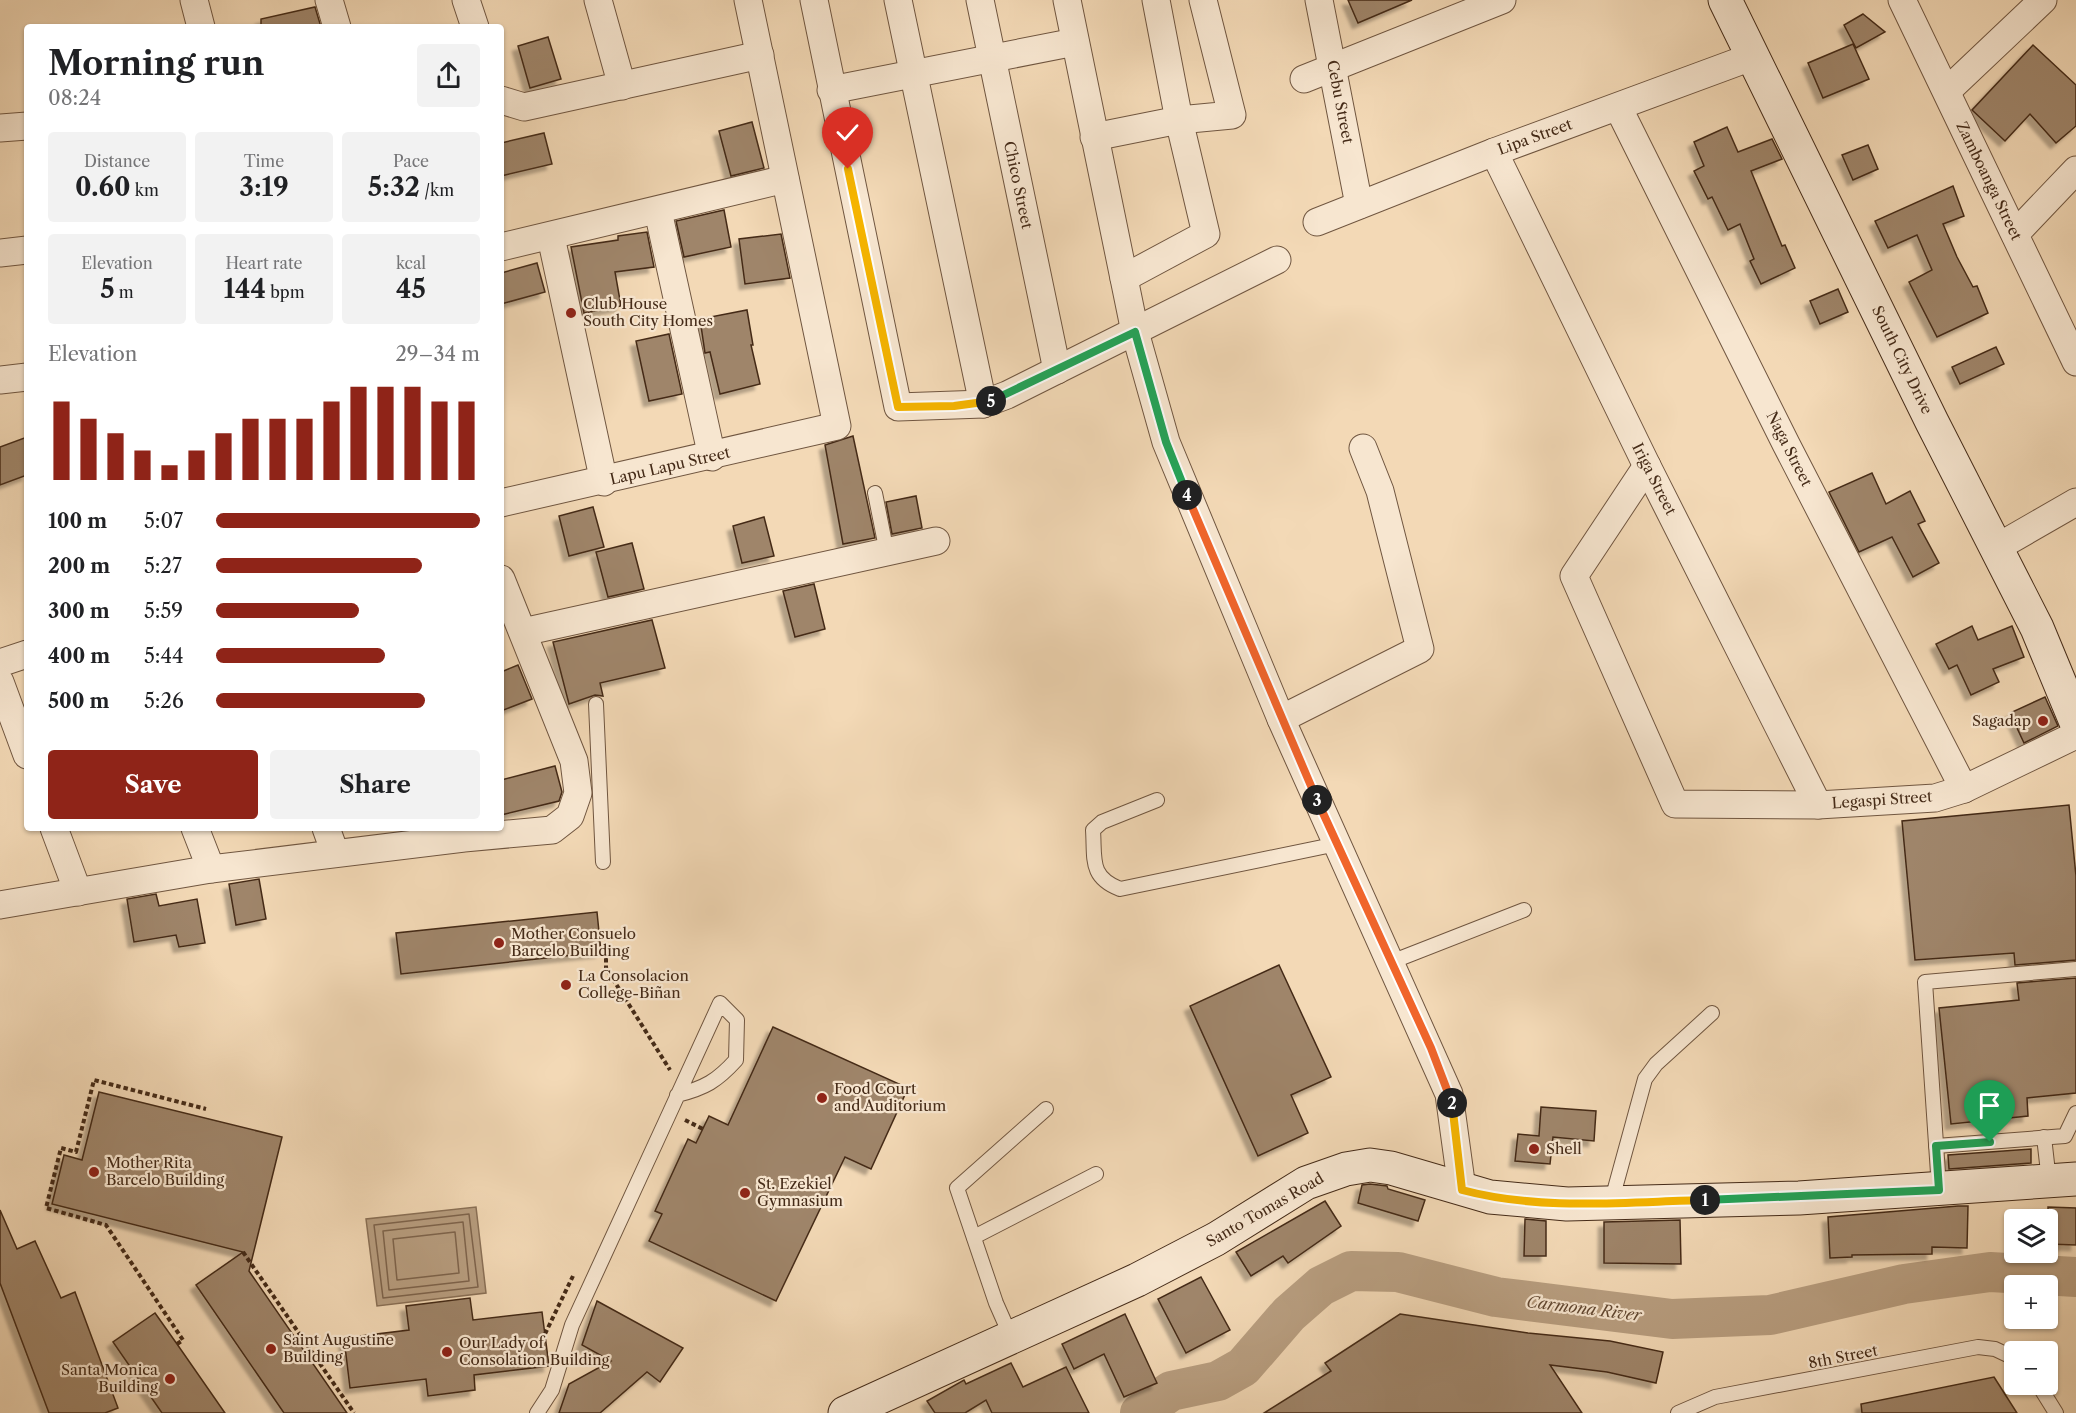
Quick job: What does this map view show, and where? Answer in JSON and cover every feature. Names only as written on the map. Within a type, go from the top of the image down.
[{"type":"street","points":[[194,0],[200,24]]},
{"type":"street","points":[[329,0],[336,24]]},
{"type":"street","points":[[466,0],[474,24]]},
{"type":"street","points":[[598,0],[622,86]]},
{"type":"street","points":[[504,246],[551,237],[785,179],[748,0]]},
{"type":"street","points":[[814,0],[898,407],[983,404],[1007,395],[1276,260]]},
{"type":"street","points":[[898,0],[983,404]]},
{"type":"street","name":"Chico Street","points":[[980,0],[1057,370]]},
{"type":"street","points":[[1067,0],[1135,332],[1166,442],[1281,719],[1449,1094],[1462,1190]]},
{"type":"street","points":[[1124,278],[1206,234],[1179,120],[1156,0]]},
{"type":"street","points":[[1094,137],[1179,120],[1232,116],[1203,0]]},
{"type":"street","name":"Cebu Street","points":[[1319,0],[1334,67],[1359,205]]},
{"type":"street","points":[[1304,79],[1502,0]]},
{"type":"street","name":"South City Drive","points":[[1725,0],[2037,628],[2076,722]]},
{"type":"street","name":"Zamboanga Street","points":[[1902,0],[2074,353]]},
{"type":"street","points":[[1947,91],[2043,0]]},
{"type":"street","points":[[831,90],[1075,42]]},
{"type":"street","points":[[504,101],[524,107],[759,55]]},
{"type":"street","name":"Lipa Street","points":[[1317,222],[1494,152],[1754,56]]},
{"type":"street","name":"Naga Street","points":[[1618,106],[1786,444],[1964,789]]},
{"type":"street","points":[[0,128],[24,126]]},
{"type":"street","name":"Iriga Street","points":[[1494,152],[1647,466],[1818,805]]},
{"type":"street","points":[[2015,234],[2076,170]]},
{"type":"street","name":"Lapu Lapu Street","points":[[504,502],[604,482],[837,426],[785,179]]},
{"type":"street","points":[[658,211],[712,457]]},
{"type":"street","points":[[551,237],[604,482]]},
{"type":"street","points":[[0,253],[24,250]]},
{"type":"street","points":[[1281,719],[1420,649],[1380,491],[1363,448]]},
{"type":"street","name":"Legaspi Street","points":[[1647,466],[1574,576],[1675,804],[1818,805],[1935,798],[1964,789],[2076,735]]},
{"type":"street","points":[[1996,548],[2076,502]]},
{"type":"street","points":[[523,632],[936,541]]},
{"type":"street","points":[[0,906],[211,869],[331,840],[552,830],[588,802],[578,793],[574,761],[504,586]]},
{"type":"street","points":[[0,663],[24,655]]},
{"type":"street","points":[[0,682],[24,747]]},
{"type":"street","points":[[55,831],[78,892]]},
{"type":"street","points":[[196,831],[211,869]]},
{"type":"street","name":"Santo Tomas Road","points":[[845,1413],[1155,1271],[1324,1175],[1370,1165],[1391,1168],[1490,1197],[1536,1203],[1799,1198],[2062,1180]]},
{"type":"lane","points":[[875,493],[887,553]]},
{"type":"lane","points":[[596,704],[588,802],[603,862]]},
{"type":"lane","points":[[1157,800],[1102,822],[1093,830],[1096,873],[1104,883],[1120,889],[1337,843]]},
{"type":"lane","points":[[1391,962],[1524,910]]},
{"type":"lane","points":[[1939,1190],[1925,982],[2076,969]]},
{"type":"lane","points":[[537,1413],[552,1390],[572,1325],[670,1113],[677,1095],[720,1002],[737,1020],[736,1060],[704,1089],[677,1095]]},
{"type":"lane","points":[[1611,1203],[1645,1079],[1656,1064],[1712,1013]]},
{"type":"lane","points":[[1011,1337],[996,1304],[957,1188],[1046,1109]]},
{"type":"lane","points":[[1936,1146],[2065,1136],[2076,1113]]},
{"type":"lane","points":[[2044,1137],[2062,1180]]},
{"type":"lane","points":[[974,1237],[1096,1174]]},
{"type":"lane","name":"8th Street","points":[[1678,1413],[1715,1397],[1978,1347],[1995,1349],[2004,1353]]},
{"type":"lane","points":[[2045,1395],[2056,1413]]},
{"type":"path","points":[[606,944],[606,968],[671,1068],[666,1077]]},
{"type":"path","points":[[177,1344],[183,1340],[106,1225],[46,1208],[61,1148],[76,1152],[94,1080],[206,1109]]},
{"type":"path","points":[[670,1113],[703,1129]]},
{"type":"path","points":[[243,1252],[354,1413]]},
{"type":"water","points":[[476,1207],[486,1293],[377,1306],[366,1219]]},
{"type":"building","points":[[1348,0],[1412,0],[1358,23]]},
{"type":"building","points":[[315,7],[320,24],[261,24],[261,19]]},
{"type":"building","points":[[1863,14],[1885,32],[1856,48],[1844,25]]},
{"type":"building","points":[[548,37],[561,79],[530,88],[518,46]]},
{"type":"building","points":[[1853,44],[1869,79],[1823,98],[1808,63]]},
{"type":"building","points":[[2033,45],[2076,85],[2076,126],[2056,143],[2030,114],[2005,141],[1972,110]]},
{"type":"building","points":[[752,122],[764,168],[731,176],[719,131]]},
{"type":"building","points":[[1727,127],[1738,152],[1772,139],[1782,159],[1751,171],[1782,246],[1785,245],[1795,268],[1761,284],[1750,261],[1754,259],[1740,224],[1728,230],[1712,197],[1708,199],[1694,171],[1704,166],[1694,142]]},
{"type":"building","points":[[544,133],[552,164],[504,175],[504,142]]},
{"type":"building","points":[[1868,145],[1878,169],[1853,180],[1842,155]]},
{"type":"building","points":[[1953,186],[1964,216],[1943,224],[1957,257],[1973,287],[1977,286],[1988,313],[1937,337],[1909,282],[1932,270],[1917,235],[1888,248],[1875,221]]},
{"type":"building","points":[[724,210],[731,247],[684,257],[676,221]]},
{"type":"building","points":[[647,232],[654,267],[615,272],[621,306],[584,313],[571,247],[618,240],[618,236]]},
{"type":"building","points":[[781,234],[790,278],[745,284],[739,239]]},
{"type":"building","points":[[537,263],[545,292],[504,303],[504,272]]},
{"type":"building","points":[[1838,289],[1848,312],[1820,324],[1810,301]]},
{"type":"building","points":[[747,310],[753,345],[751,345],[760,384],[720,394],[710,352],[705,353],[700,319]]},
{"type":"building","points":[[669,334],[682,394],[649,401],[636,341]]},
{"type":"building","points":[[1996,347],[2004,364],[1960,384],[1952,367]]},
{"type":"building","points":[[853,436],[875,538],[843,544],[825,445]]},
{"type":"building","points":[[24,438],[24,476],[0,485],[0,447]]},
{"type":"building","points":[[1872,473],[1886,504],[1910,491],[1925,521],[1918,524],[1939,563],[1913,577],[1892,537],[1859,552],[1829,492]]},
{"type":"building","points":[[916,496],[922,528],[892,534],[886,502]]},
{"type":"building","points":[[593,507],[604,547],[569,556],[559,516]]},
{"type":"building","points":[[764,517],[774,556],[742,563],[733,526]]},
{"type":"building","points":[[632,543],[644,589],[608,597],[596,552]]},
{"type":"building","points":[[814,584],[825,629],[795,637],[783,591]]},
{"type":"building","points":[[652,620],[665,668],[600,683],[603,696],[595,695],[569,704],[553,642]]},
{"type":"building","points":[[1972,626],[1978,640],[2012,626],[2024,657],[1993,669],[1999,682],[1971,695],[1957,665],[1949,669],[1936,644]]},
{"type":"building","points":[[518,665],[532,699],[504,710],[504,671]]},
{"type":"building","points":[[2045,697],[2058,726],[2024,743],[2010,713]]},
{"type":"building","points":[[555,766],[562,792],[559,801],[504,814],[504,779]]},
{"type":"building","points":[[2069,805],[2076,876],[2076,960],[2015,965],[2014,953],[1915,960],[1902,821]]},
{"type":"building","points":[[259,879],[266,919],[236,925],[229,884]]},
{"type":"building","points":[[156,894],[159,906],[197,899],[205,943],[179,947],[176,935],[134,942],[127,899]]},
{"type":"building","name":"Mother Consuelo Barcelo Building","points":[[597,912],[601,952],[401,974],[396,933]]},
{"type":"building","points":[[1279,965],[1331,1077],[1291,1095],[1308,1133],[1258,1156],[1190,1006]]},
{"type":"building","points":[[2076,978],[2076,1093],[2027,1098],[2028,1116],[1951,1124],[1939,1008],[2019,1000],[2017,983]]},
{"type":"building","points":[[773,1027],[908,1088],[871,1169],[845,1157],[776,1301],[649,1241],[662,1214],[655,1211],[688,1139],[696,1143],[709,1116],[728,1125]]},
{"type":"building","name":"Mother Rita Barcelo Building","points":[[99,1092],[282,1137],[249,1271],[347,1413],[284,1413],[196,1285],[243,1252],[52,1204],[64,1155],[82,1160]]},
{"type":"building","points":[[1541,1107],[1596,1111],[1594,1141],[1553,1137],[1550,1164],[1515,1161],[1518,1134],[1539,1136]]},
{"type":"building","points":[[2031,1149],[2031,1163],[1949,1169],[1948,1155]]},
{"type":"building","points":[[1362,1185],[1387,1186],[1388,1189],[1425,1200],[1418,1221],[1358,1203]]},
{"type":"building","points":[[1325,1201],[1341,1226],[1288,1263],[1283,1256],[1251,1276],[1236,1252]]},
{"type":"building","points":[[1968,1206],[1967,1248],[1932,1247],[1932,1254],[1852,1255],[1852,1257],[1830,1258],[1828,1217]]},
{"type":"building","points":[[2048,1207],[2076,1208],[2076,1245],[2058,1244],[2058,1209],[2048,1209]]},
{"type":"building","points":[[0,1210],[17,1249],[35,1241],[61,1298],[75,1292],[118,1408],[105,1413],[49,1413],[0,1283]]},
{"type":"building","points":[[1525,1219],[1546,1221],[1546,1256],[1524,1256]]},
{"type":"building","points":[[1680,1220],[1681,1264],[1604,1263],[1604,1222]]},
{"type":"building","points":[[1201,1277],[1230,1330],[1186,1353],[1158,1299]]},
{"type":"building","name":"Our Lady of Consolation Building","points":[[470,1298],[473,1320],[542,1312],[549,1366],[474,1375],[475,1390],[428,1396],[426,1379],[350,1388],[344,1338],[409,1330],[406,1306]]},
{"type":"building","points":[[597,1301],[683,1348],[660,1382],[647,1372],[600,1413],[559,1413],[569,1384],[611,1361],[582,1345]]},
{"type":"building","name":"Santa Monica Building","points":[[155,1313],[225,1413],[162,1413],[113,1342]]},
{"type":"building","points":[[1125,1314],[1157,1383],[1124,1397],[1104,1354],[1074,1369],[1062,1344]]},
{"type":"building","points":[[1400,1314],[1528,1333],[1610,1341],[1663,1352],[1656,1383],[1607,1372],[1550,1365],[1582,1413],[1264,1413],[1331,1371],[1325,1363]]},
{"type":"building","points":[[1011,1363],[1023,1387],[1066,1367],[1089,1413],[992,1413],[986,1400],[965,1413],[935,1413],[927,1401],[964,1380],[966,1384]]},
{"type":"building","points":[[1994,1377],[2017,1413],[1862,1413],[1861,1404]]},
{"type":"waterway","name":"Carmona River","points":[[1140,1413],[1171,1391],[1218,1381],[1243,1367],[1289,1314],[1321,1286],[1351,1271],[1398,1272],[1496,1297],[1672,1319],[1770,1315],[1904,1284],[1990,1272],[2076,1277]]},
{"type":"place","name":"Club House South City Homes","points":[[571,313]]},
{"type":"place","name":"Sagadap","points":[[2043,721]]},
{"type":"place","name":"Mother Consuelo Barcelo Building","points":[[499,943]]},
{"type":"place","name":"La Consolacion College-Biñan","points":[[566,985]]},
{"type":"place","name":"Food Court and Auditorium","points":[[822,1098]]},
{"type":"place","name":"Shell","points":[[1534,1149]]},
{"type":"place","name":"Mother Rita Barcelo Building","points":[[94,1172]]},
{"type":"place","name":"St. Ezekiel Gymnasium","points":[[745,1193]]},
{"type":"place","name":"Saint Augustine Building","points":[[271,1349]]},
{"type":"place","name":"Our Lady of Consolation Building","points":[[447,1352]]},
{"type":"place","name":"Santa Monica Building","points":[[170,1379]]},
{"type":"route","points":[[848,169],[898,407],[983,404],[1007,395],[1135,332],[1166,442],[1195,513],[1281,719],[1431,1048],[1449,1094],[1462,1190],[1513,1201],[1567,1204],[1799,1198],[1939,1190],[1936,1146],[1990,1142]]}]
